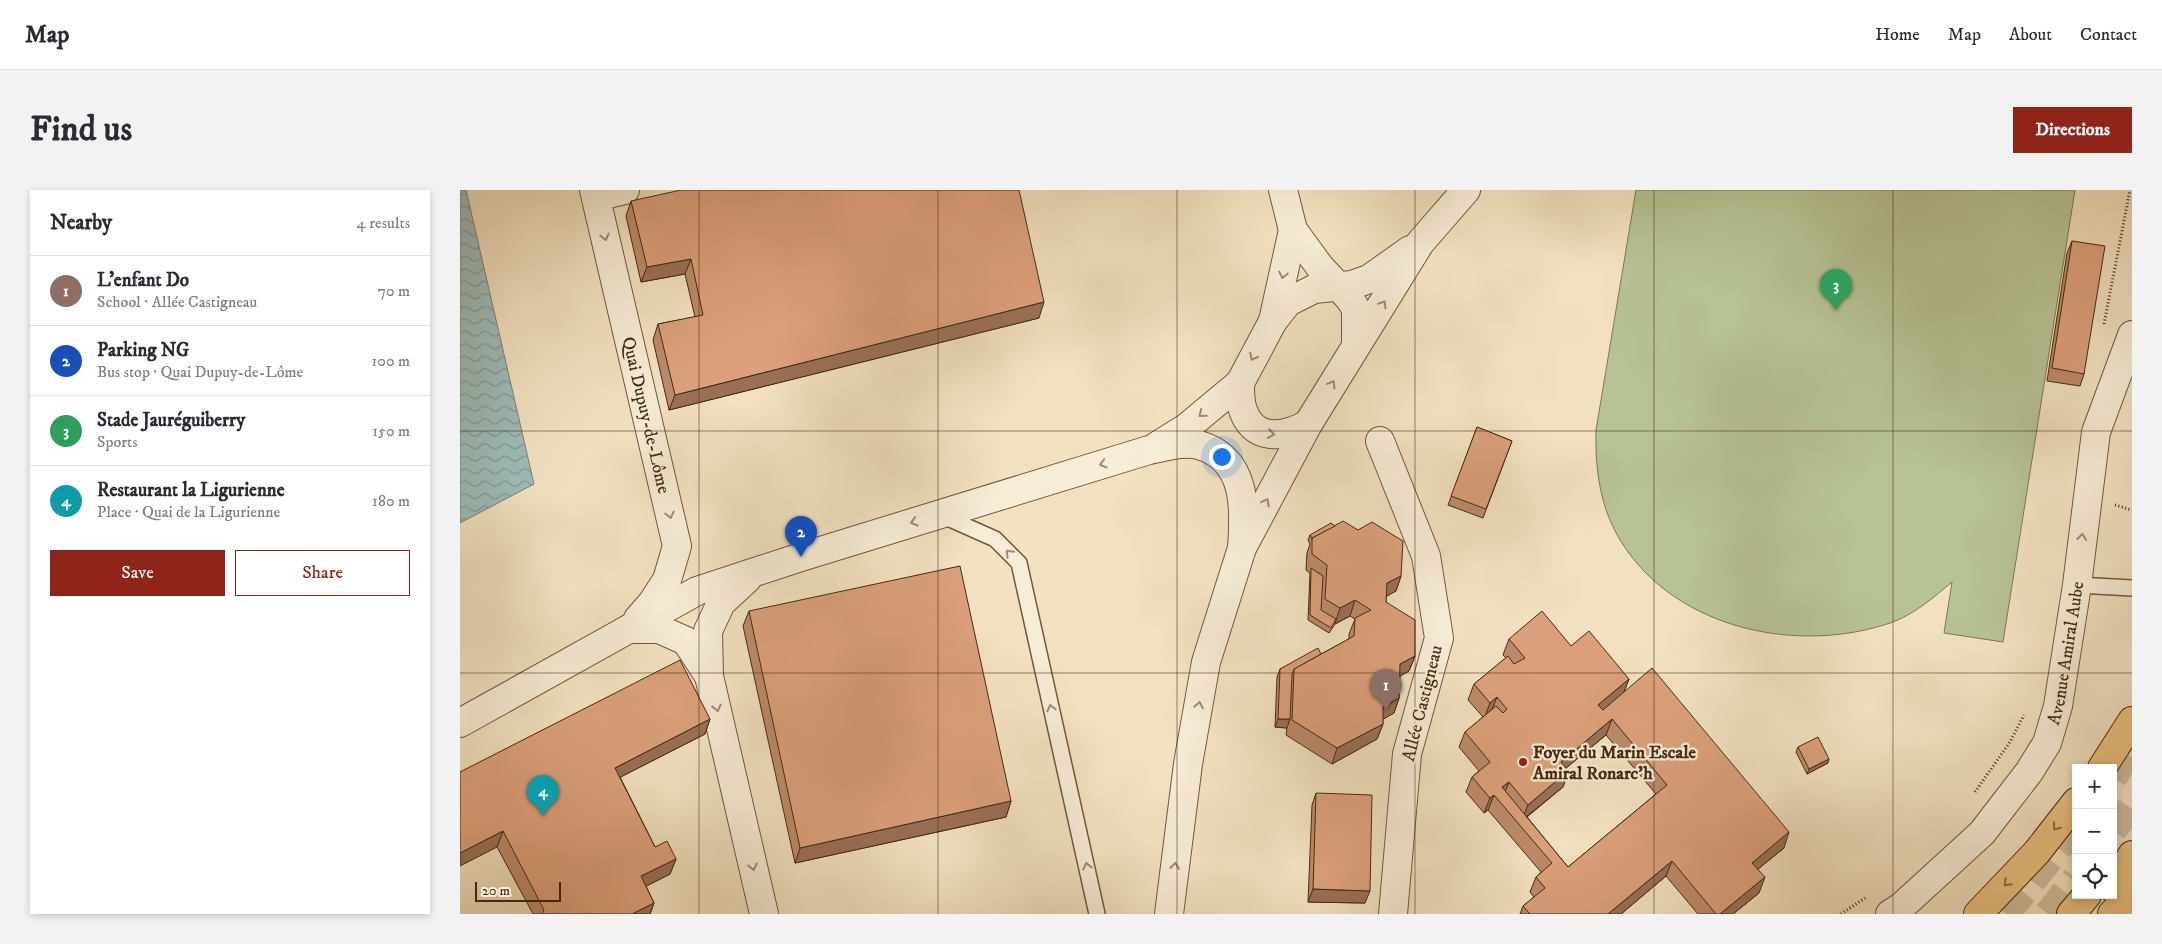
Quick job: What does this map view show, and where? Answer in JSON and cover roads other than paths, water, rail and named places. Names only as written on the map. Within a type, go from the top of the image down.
[{"type":"main road","points":[[2105,764],[2132,721]]},
{"type":"main road","points":[[1978,914],[2037,852],[2072,807]]},
{"type":"main road","points":[[2117,861],[2132,844]]},
{"type":"main road","points":[[2117,881],[2132,856]]},
{"type":"main road","points":[[2112,914],[2132,894]]},
{"type":"main road","points":[[2071,914],[2084,899]]},
{"type":"main road","points":[[2098,914],[2107,899]]},
{"type":"street","points":[[595,194],[625,190]]},
{"type":"street","points":[[1283,190],[1293,230],[1320,267],[1356,309],[1356,344]]},
{"type":"street","points":[[1169,914],[1188,764],[1206,662],[1242,548],[1308,424],[1356,344],[1420,243],[1466,190]]},
{"type":"street","name":"Quai Dupuy-de-Lôme","points":[[595,194],[677,546],[667,580],[652,603],[629,629]]},
{"type":"street","points":[[1273,321],[1293,230]]},
{"type":"street","points":[[1150,450],[1186,428],[1240,383],[1273,321],[1288,302],[1314,289],[1338,287],[1368,279],[1420,243]]},
{"type":"street","name":"Avenue Amiral Aube","points":[[1890,914],[1901,907],[1982,833],[2028,772],[2047,743],[2058,706],[2077,585],[2096,432],[2132,335]]},
{"type":"street","points":[[1240,383],[1242,407],[1250,424],[1262,432],[1280,436],[1308,424]]},
{"type":"street","name":"Allée Castigneau","points":[[1380,441],[1426,556],[1439,638],[1407,754],[1393,914]]},
{"type":"street","points":[[460,724],[698,591],[801,557],[1150,450],[1178,444],[1198,445],[1218,454],[1229,465],[1240,483],[1245,514],[1242,548]]},
{"type":"street","points":[[677,546],[764,914]]},
{"type":"street","points":[[709,676],[708,631],[721,603],[754,573]]},
{"type":"street","points":[[629,629],[659,629],[686,641],[709,676]]},
{"type":"lane","points":[[941,514],[995,539],[1019,563],[1098,914]]},
{"type":"lane","points":[[2077,585],[2132,588]]},
{"type":"water","points":[[460,190],[466,190],[534,484],[460,523]]},
{"type":"tunnel","points":[[2117,771],[2132,746]]},
{"type":"tunnel","points":[[2117,825],[2132,806]]},
{"type":"tunnel","points":[[2006,914],[2072,831]]},
{"type":"tunnel","points":[[2048,914],[2072,883]]},
{"type":"place","name":"Stade Jauréguiberry","points":[[1836,310]]},
{"type":"place","name":"Parking NG","points":[[801,557]]},
{"type":"place","name":"L'enfant Do","points":[[1386,710]]},
{"type":"place","name":"Foyer du Marin Escale Amiral Ronarc'h","points":[[1523,762]]},
{"type":"place","name":"Restaurant la Ligurienne","points":[[543,816]]}]
